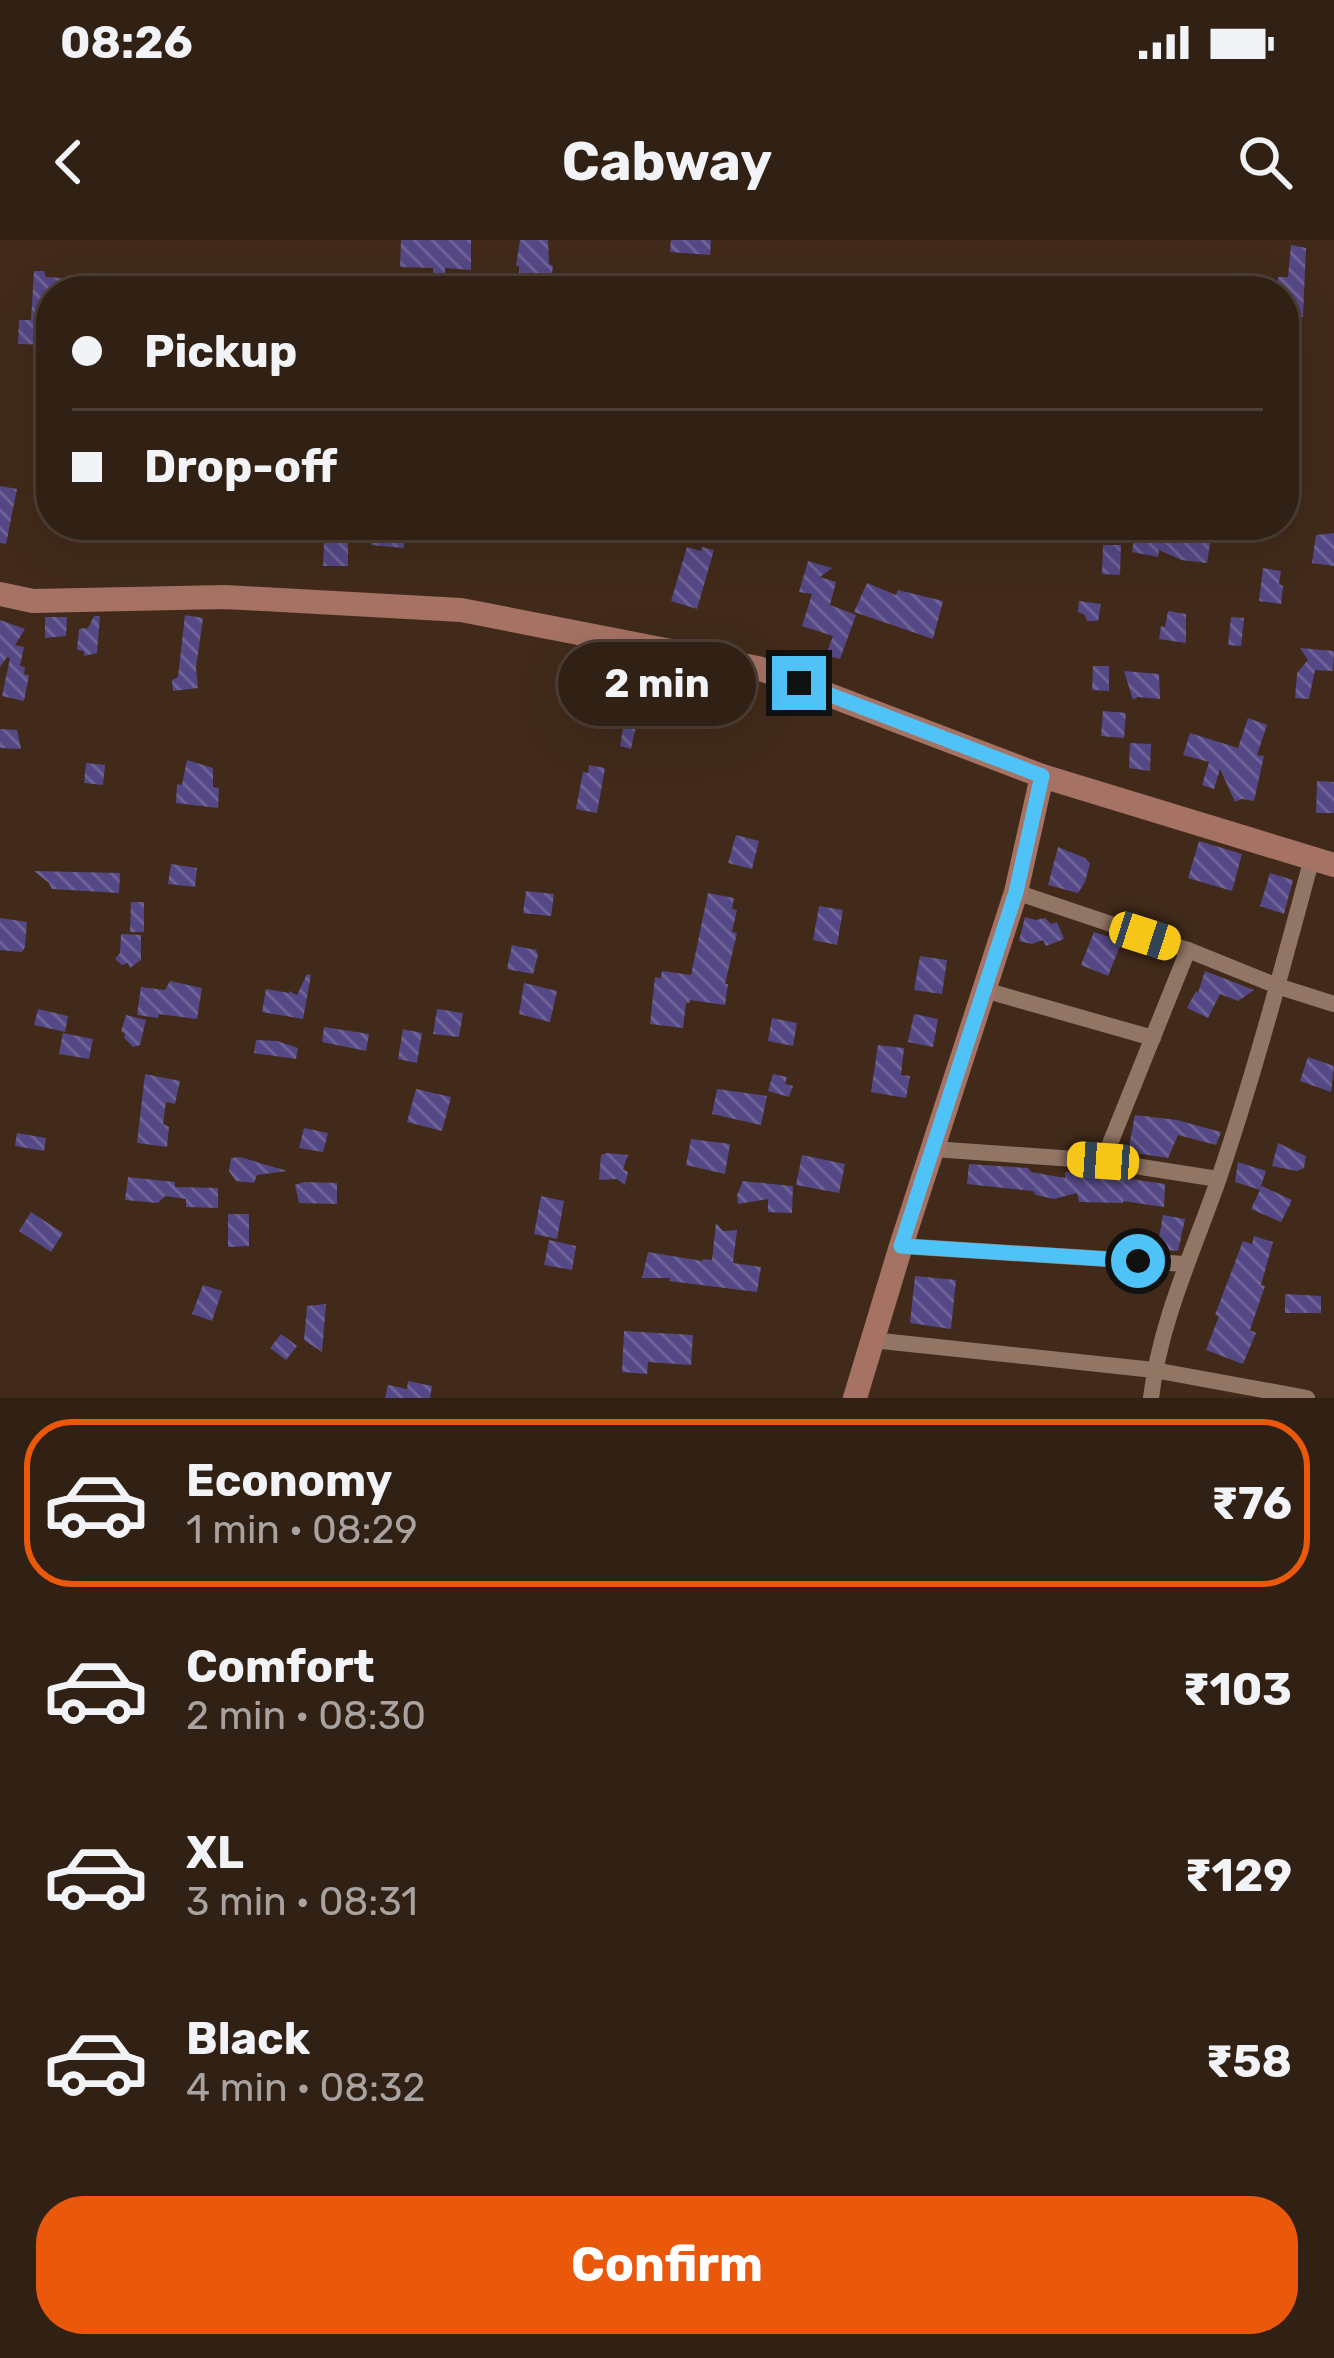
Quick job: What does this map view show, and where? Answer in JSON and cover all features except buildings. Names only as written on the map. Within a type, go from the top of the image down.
[{"type":"street","points":[[0,594],[32,601],[225,597],[461,610],[758,668],[1042,776],[1323,861],[1277,986],[1219,1179],[1185,1264],[1150,1398]]},
{"type":"street","points":[[855,1398],[1016,892],[1042,776]]},
{"type":"street","points":[[1016,892],[1334,1004]]},
{"type":"street","points":[[1103,1161],[1189,950]]},
{"type":"street","points":[[984,990],[1153,1039]]},
{"type":"street","points":[[932,1149],[1103,1161],[1219,1179]]},
{"type":"street","points":[[901,1246],[1185,1264]]},
{"type":"street","points":[[872,1340],[1154,1370],[1306,1398]]},
{"type":"route","points":[[799,683],[1042,776],[1016,892],[901,1246],[1138,1261]]}]
